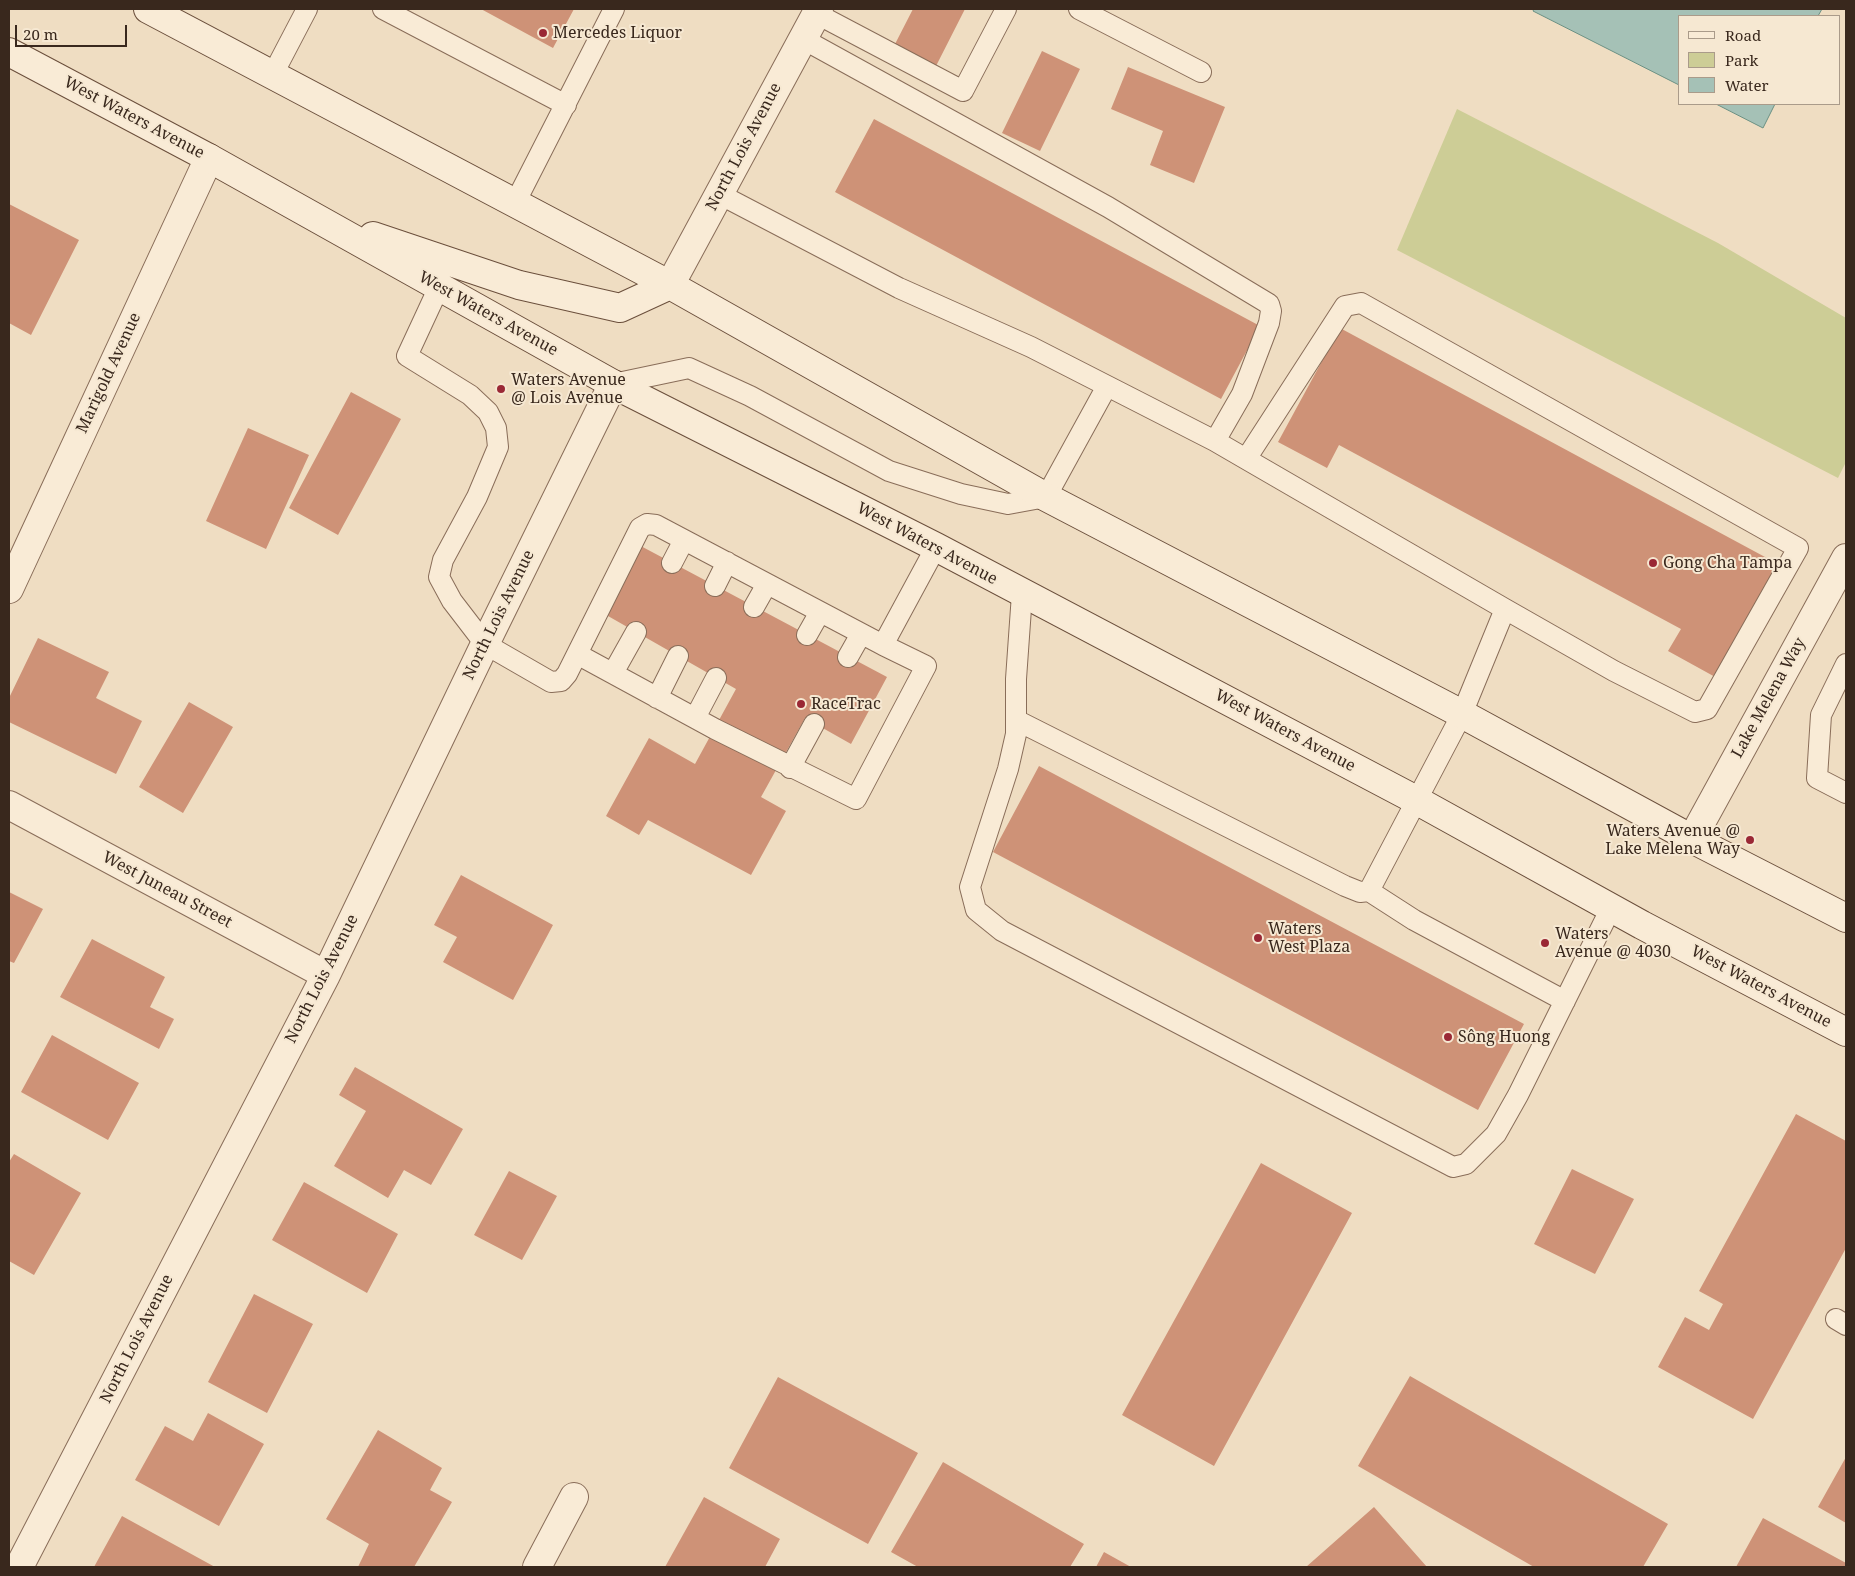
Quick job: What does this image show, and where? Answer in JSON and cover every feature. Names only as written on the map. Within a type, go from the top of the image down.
[{"type":"main road","points":[[148,9],[670,286],[1046,497],[1462,714],[1692,839],[1846,918]]},
{"type":"main road","name":"North Lois Avenue","points":[[670,286],[818,11]]},
{"type":"main road","name":"West Waters Avenue","points":[[9,52],[209,158],[613,384],[936,547],[1416,800],[1612,908],[1846,1032]]},
{"type":"main road","name":"Marigold Avenue","points":[[9,589],[209,158]]},
{"type":"main road","points":[[308,214],[519,285],[620,308],[670,286]]},
{"type":"main road","name":"North Lois Avenue","points":[[18,1567],[326,976],[485,644],[613,384]]},
{"type":"main road","name":"Lake Melena Way","points":[[1692,839],[1846,558]]},
{"type":"main road","name":"West Juneau Street","points":[[9,805],[326,976]]},
{"type":"main road","points":[[537,1567],[574,1497]]},
{"type":"lane","points":[[273,74],[307,9]]},
{"type":"lane","points":[[383,9],[566,105]]},
{"type":"lane","points":[[515,203],[614,9]]},
{"type":"lane","points":[[818,11],[963,91],[1006,9]]},
{"type":"lane","points":[[1079,9],[1201,72]]},
{"type":"lane","points":[[802,39],[1108,207],[1269,304],[1271,311],[1269,323],[1242,394],[1214,441]]},
{"type":"lane","points":[[719,194],[899,288],[1031,347],[1214,441],[1614,671],[1695,712],[1707,709],[1798,548],[1360,303],[1345,306],[1246,459]]},
{"type":"lane","points":[[439,287],[407,356],[470,394],[488,412],[496,428],[498,447],[477,497],[443,560],[439,576],[452,600],[485,644],[552,682],[561,681],[567,674],[577,654],[640,528],[647,524],[656,525],[861,634],[926,666],[856,800],[790,768],[577,654]]},
{"type":"lane","points":[[613,384],[688,368],[750,396],[888,471],[962,494],[1008,504],[1046,497],[1107,386]]},
{"type":"lane","points":[[672,563],[684,540]]},
{"type":"lane","points":[[883,644],[936,547]]},
{"type":"lane","points":[[714,586],[727,562]]},
{"type":"lane","points":[[754,607],[767,584]]},
{"type":"lane","points":[[1022,594],[1016,679],[1016,734],[1008,769],[970,887],[976,910],[1002,931],[1453,1167],[1466,1164],[1496,1134],[1518,1095],[1612,908]]},
{"type":"lane","points":[[1369,891],[1462,714],[1505,609]]},
{"type":"lane","points":[[807,635],[820,612]]},
{"type":"lane","points":[[613,674],[636,632]]},
{"type":"lane","points":[[848,657],[861,634]]},
{"type":"lane","points":[[658,698],[678,656]]},
{"type":"lane","points":[[1846,664],[1821,715],[1817,778],[1846,793]]},
{"type":"lane","points":[[695,718],[716,678]]},
{"type":"lane","points":[[1016,720],[1345,886],[1360,892],[1369,891],[1414,920],[1566,1000]]},
{"type":"lane","points":[[790,768],[814,724]]},
{"type":"green space","points":[[1457,109],[1718,243],[1846,318],[1846,462],[1838,478],[1397,250]]},
{"type":"water","points":[[1534,9],[1822,9],[1819,15],[1678,15],[1678,84],[1533,11]]},
{"type":"water","points":[[1718,105],[1774,105],[1763,128]]},
{"type":"building","name":"Mercedes Liquor","points":[[481,9],[574,9],[553,48]]},
{"type":"building","points":[[913,9],[965,9],[935,68],[894,46]]},
{"type":"building","points":[[1042,51],[1080,69],[1040,151],[1002,133]]},
{"type":"building","points":[[1128,67],[1225,107],[1194,183],[1150,165],[1163,131],[1111,109]]},
{"type":"building","points":[[874,119],[1260,326],[1221,399],[835,192]]},
{"type":"building","points":[[9,204],[79,240],[31,335],[9,323]]},
{"type":"building","points":[[1340,328],[1778,564],[1717,678],[1668,651],[1681,629],[1339,445],[1327,468],[1278,442]]},
{"type":"building","points":[[351,392],[401,419],[338,535],[289,508]]},
{"type":"building","points":[[248,428],[309,455],[266,549],[206,521]]},
{"type":"building","name":"RaceTrac","points":[[637,544],[887,677],[851,744],[805,718],[761,797],[786,811],[751,875],[648,820],[639,835],[606,816],[649,738],[695,764],[736,689],[601,612]]},
{"type":"building","points":[[38,638],[109,672],[96,698],[142,721],[116,774],[9,722],[9,698]]},
{"type":"building","points":[[189,702],[233,727],[183,813],[139,787]]},
{"type":"building","name":"Waters West Plaza","points":[[1039,766],[1524,1024],[1478,1110],[993,852]]},
{"type":"building","points":[[461,875],[553,925],[513,1000],[443,962],[457,937],[434,925]]},
{"type":"building","points":[[9,892],[43,909],[14,963],[9,961]]},
{"type":"building","points":[[92,939],[165,977],[150,1007],[174,1019],[159,1049],[60,997]]},
{"type":"building","points":[[52,1035],[139,1083],[108,1140],[21,1092]]},
{"type":"building","points":[[355,1067],[463,1129],[431,1185],[404,1170],[388,1198],[334,1166],[366,1111],[339,1095]]},
{"type":"building","points":[[1796,1114],[1846,1141],[1846,1248],[1753,1419],[1658,1367],[1685,1317],[1709,1330],[1723,1304],[1699,1291]]},
{"type":"building","points":[[14,1154],[81,1193],[34,1275],[9,1261],[9,1162]]},
{"type":"building","points":[[1261,1163],[1352,1213],[1214,1466],[1122,1415]]},
{"type":"building","points":[[1572,1169],[1634,1199],[1595,1274],[1534,1244]]},
{"type":"building","points":[[509,1171],[557,1196],[522,1260],[474,1235]]},
{"type":"building","points":[[304,1182],[398,1234],[367,1293],[272,1240]]},
{"type":"building","points":[[254,1294],[313,1324],[267,1413],[208,1382]]},
{"type":"building","points":[[1410,1376],[1668,1524],[1643,1567],[1534,1567],[1358,1466]]},
{"type":"building","points":[[778,1377],[918,1453],[868,1544],[729,1468]]},
{"type":"building","points":[[208,1413],[264,1444],[219,1526],[135,1480],[165,1426],[193,1441]]},
{"type":"building","points":[[378,1430],[442,1468],[430,1490],[452,1502],[414,1567],[358,1567],[369,1544],[326,1519]]},
{"type":"building","points":[[1846,1457],[1846,1523],[1818,1507]]},
{"type":"building","points":[[943,1462],[1084,1544],[1070,1567],[918,1567],[891,1552]]},
{"type":"building","points":[[704,1497],[780,1539],[765,1567],[665,1567]]},
{"type":"building","points":[[1374,1507],[1427,1567],[1306,1567]]},
{"type":"building","points":[[122,1516],[215,1567],[94,1567]]},
{"type":"building","points":[[1763,1518],[1846,1563],[1846,1567],[1736,1567]]},
{"type":"building","points":[[1104,1552],[1131,1567],[1096,1567]]},
{"type":"place","name":"Mercedes Liquor","points":[[543,33]]},
{"type":"place","name":"Waters Avenue @ Lois Avenue","points":[[501,389]]},
{"type":"place","name":"Gong Cha Tampa","points":[[1653,563]]},
{"type":"place","name":"RaceTrac","points":[[801,704]]},
{"type":"place","name":"Waters Avenue @ Lake Melena Way","points":[[1750,840]]},
{"type":"place","name":"Waters West Plaza","points":[[1258,938]]},
{"type":"place","name":"Waters Avenue @ 4030","points":[[1545,943]]},
{"type":"place","name":"Sông Huong","points":[[1448,1037]]}]
